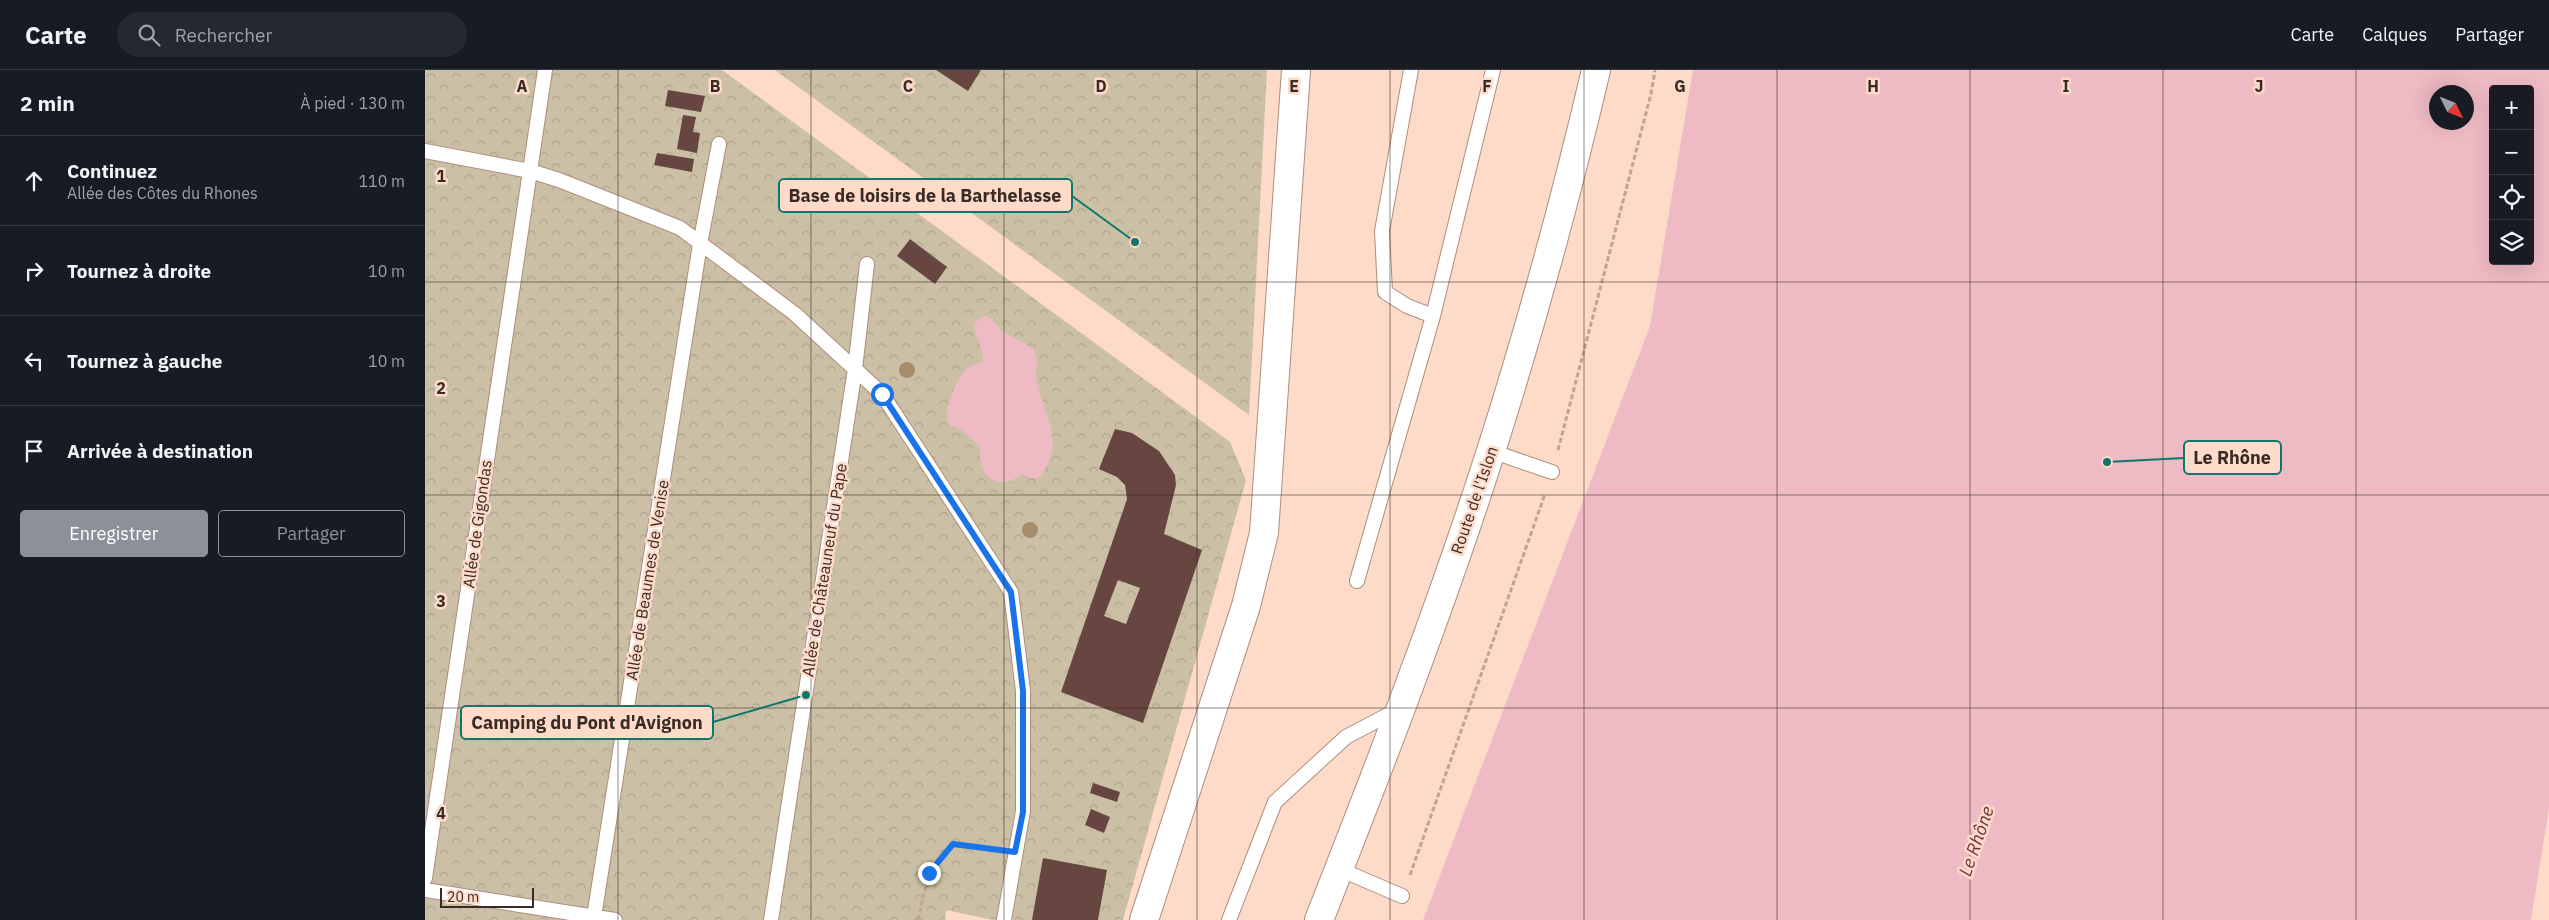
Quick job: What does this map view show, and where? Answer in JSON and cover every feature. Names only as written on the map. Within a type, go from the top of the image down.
[{"type":"street","points":[[1144,920],[1246,606],[1264,533],[1296,70]]},
{"type":"street","name":"Route de l'Islon","points":[[1319,920],[1400,709],[1491,452],[1565,202],[1596,70]]},
{"type":"lane","name":"Allée de Gigondas","points":[[425,878],[545,70]]},
{"type":"lane","points":[[1411,70],[1382,231],[1385,292],[1407,306],[1433,316]]},
{"type":"lane","points":[[1357,581],[1433,316],[1493,70]]},
{"type":"lane","name":"Allée de Beaumes de Venise","points":[[595,917],[700,244],[719,144]]},
{"type":"lane","points":[[425,151],[530,171],[559,180],[680,228],[795,314],[882,394],[1011,592],[1023,691],[1023,812],[1004,920]]},
{"type":"lane","name":"Allée de Châteauneuf du Pape","points":[[771,920],[855,369],[867,264]]},
{"type":"lane","points":[[1491,452],[1552,472]]},
{"type":"lane","points":[[1229,920],[1275,802],[1346,737],[1400,709]]},
{"type":"lane","points":[[1339,869],[1402,896]]},
{"type":"lane","points":[[425,890],[615,920]]},
{"type":"path","points":[[1402,896],[1552,472],[1651,94],[1655,70]]},
{"type":"path","points":[[918,920],[929,873],[953,844],[1015,852]]},
{"type":"green space","points":[[425,70],[722,70],[1230,442],[1246,480],[1123,920],[993,920],[946,910],[945,920],[425,920]]},
{"type":"green space","points":[[775,70],[1267,70],[1249,415]]},
{"type":"water","points":[[1693,70],[2549,70],[2549,808],[2531,920],[1423,920],[1650,326]]},
{"type":"water","points":[[984,316],[990,318],[1002,331],[1034,349],[1036,354],[1037,383],[1049,420],[1053,442],[1047,465],[1039,478],[1030,478],[1022,474],[1013,480],[998,482],[991,478],[985,473],[982,466],[980,447],[961,429],[948,424],[947,411],[949,402],[960,378],[969,367],[983,361],[974,323]]},
{"type":"building","points":[[936,70],[981,70],[968,91]]},
{"type":"building","points":[[668,90],[705,96],[701,112],[665,106]]},
{"type":"building","points":[[683,115],[696,117],[693,132],[700,133],[697,153],[677,149]]},
{"type":"building","points":[[657,153],[694,159],[692,172],[654,165]]},
{"type":"building","points":[[910,239],[947,267],[935,284],[897,256]]},
{"type":"building","points":[[1115,429],[1132,433],[1159,451],[1175,475],[1176,485],[1164,534],[1202,550],[1143,723],[1061,692],[1127,499],[1125,485],[1117,477],[1099,469]],"holes":[[[1118,580],[1140,588],[1126,624],[1104,616]]]},
{"type":"building","points":[[1093,783],[1120,792],[1117,802],[1090,793]]},
{"type":"building","points":[[1091,809],[1110,817],[1104,833],[1085,825]]},
{"type":"building","points":[[1043,858],[1107,870],[1098,920],[1032,920]]},
{"type":"place","name":"Base de loisirs de la Barthelasse","points":[[1135,242]]},
{"type":"place","name":"Le Rhône","points":[[2107,462]]},
{"type":"place","name":"Camping du Pont d'Avignon","points":[[806,695]]},
{"type":"route","points":[[882,394],[1011,592],[1023,691],[1023,812],[1015,852],[953,844],[929,873]]}]
